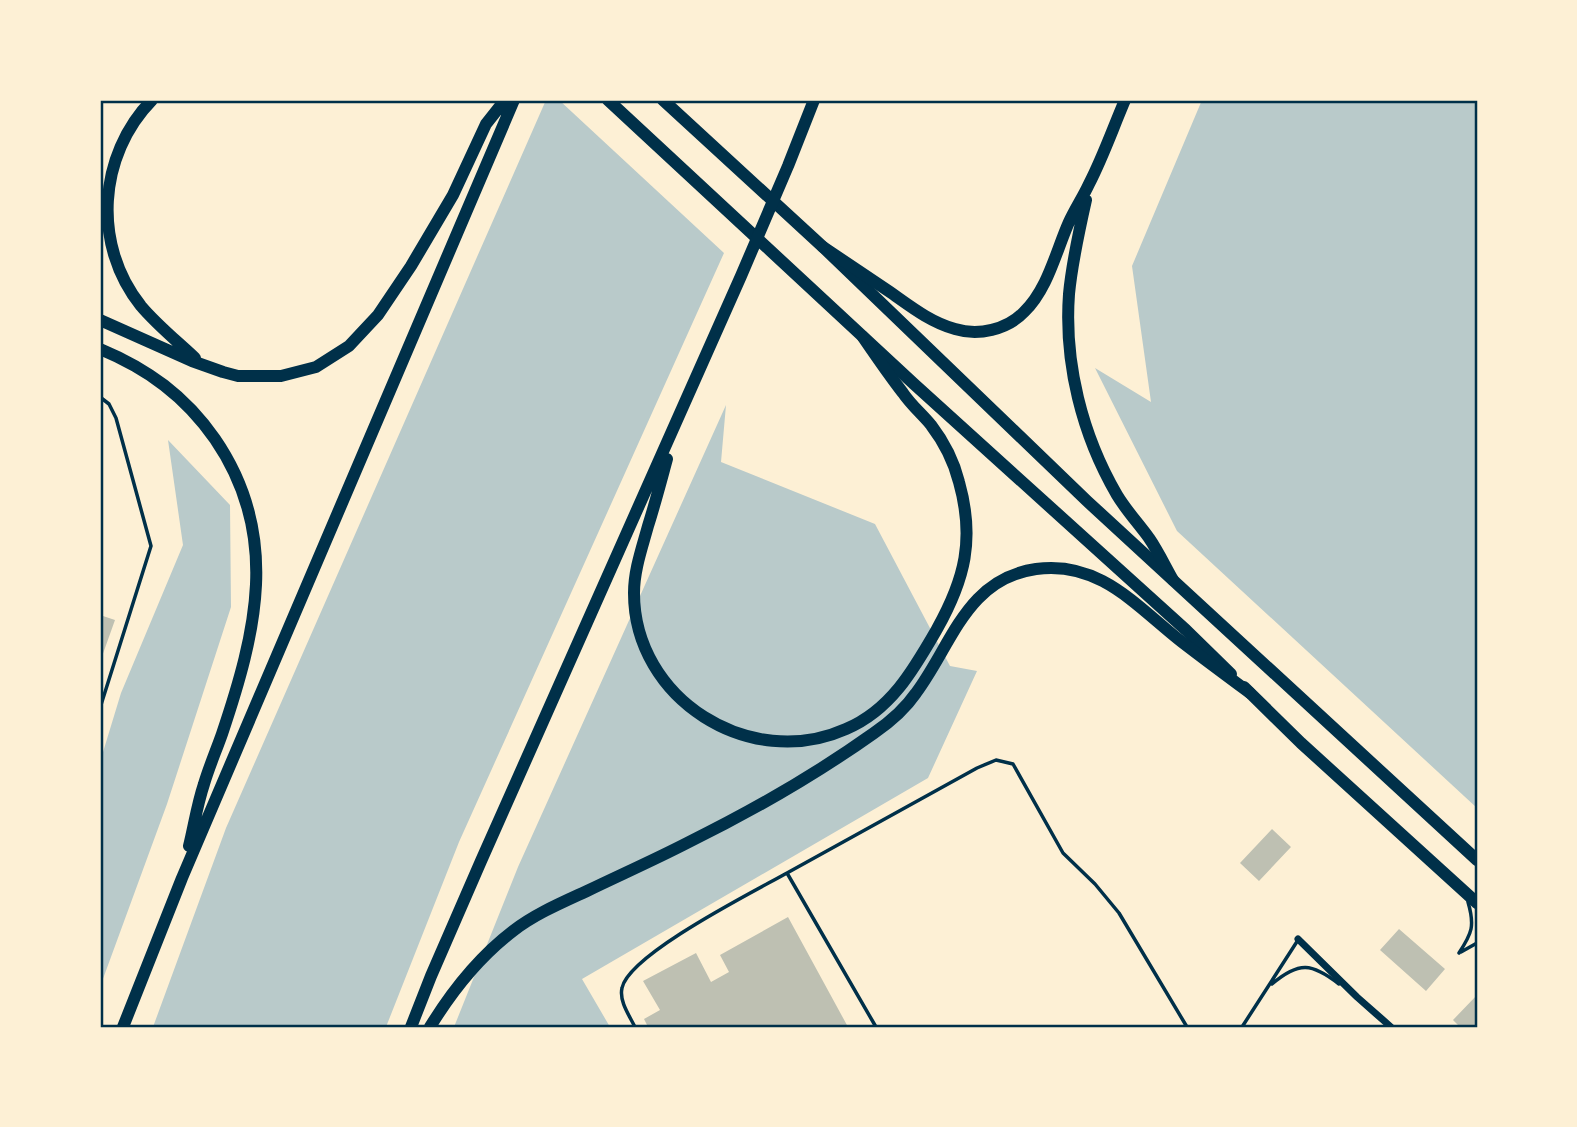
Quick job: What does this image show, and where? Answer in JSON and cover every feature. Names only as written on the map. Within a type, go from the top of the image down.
[{"type":"highway","points":[[152,100],[130,128],[116,157],[109,187],[109,230],[118,264],[134,294],[150,315],[202,365]]},
{"type":"highway","points":[[100,320],[202,365],[238,376],[281,376],[316,368],[349,346],[378,315],[453,195],[486,124],[505,100]]},
{"type":"highway","points":[[124,1027],[182,877],[514,100]]},
{"type":"highway","points":[[608,100],[863,337],[1186,630],[1301,743],[1477,904]]},
{"type":"highway","points":[[663,100],[823,247],[1077,492],[1477,860]]},
{"type":"highway","points":[[411,1027],[471,884],[741,276],[814,100]]},
{"type":"highway","points":[[823,247],[936,322],[965,331],[993,330],[1016,319],[1033,302],[1042,288],[1125,100]]},
{"type":"highway","points":[[1090,182],[1075,251],[1069,297],[1070,344],[1075,387],[1088,432],[1108,479],[1173,580]]},
{"type":"highway","points":[[679,416],[635,577],[637,621],[653,664],[669,687],[688,705],[715,724],[739,734],[794,742],[848,729],[893,696],[920,659],[953,600],[964,564],[967,538],[960,484],[945,448],[863,337]]},
{"type":"highway","points":[[100,349],[140,368],[169,388],[208,430],[229,461],[242,491],[255,544],[257,579],[250,639],[231,706],[204,784],[182,877]]},
{"type":"highway","points":[[430,1027],[476,965],[527,921],[765,803],[882,727],[915,696],[968,609],[986,590],[1009,577],[1033,569],[1046,568],[1073,569],[1098,578],[1126,595],[1180,641],[1250,692]]},
{"type":"street","points":[[1298,939],[1391,1027]]},
{"type":"lane","points":[[100,397],[109,404],[116,418],[151,547],[100,708]]},
{"type":"lane","points":[[635,1027],[621,997],[622,986],[627,976],[675,936],[977,768],[996,760],[1013,764],[1063,853],[1095,884],[1124,920],[1187,1027]]},
{"type":"lane","points":[[787,873],[876,1027]]},
{"type":"lane","points":[[1466,893],[1473,918],[1472,929],[1459,953],[1477,943]]},
{"type":"lane","points":[[1242,1027],[1298,939]]},
{"type":"lane","points":[[1268,987],[1286,973],[1298,968],[1316,969],[1357,997]]},
{"type":"shaded area","points":[[546,100],[559,100],[724,253],[459,842],[386,1027],[153,1027],[226,828]]},
{"type":"shaded area","points":[[1202,100],[1477,100],[1477,808],[1177,531],[1095,368],[1151,402],[1132,266]]},
{"type":"shaded area","points":[[726,405],[721,462],[875,524],[950,666],[977,671],[928,778],[582,979],[610,1027],[454,1027],[518,867]]},
{"type":"shaded area","points":[[168,440],[230,505],[231,607],[167,804],[100,987],[100,762],[121,693],[183,545]]},
{"type":"building","points":[[100,615],[115,620],[100,662]]},
{"type":"building","points":[[1272,829],[1291,847],[1259,881],[1240,863]]},
{"type":"building","points":[[788,917],[848,1027],[648,1027],[644,1019],[660,1010],[643,981],[696,953],[711,982],[729,972],[720,955]]},
{"type":"building","points":[[1399,929],[1445,969],[1426,991],[1380,950]]},
{"type":"building","points":[[1477,995],[1477,1027],[1460,1027],[1453,1020]]}]
